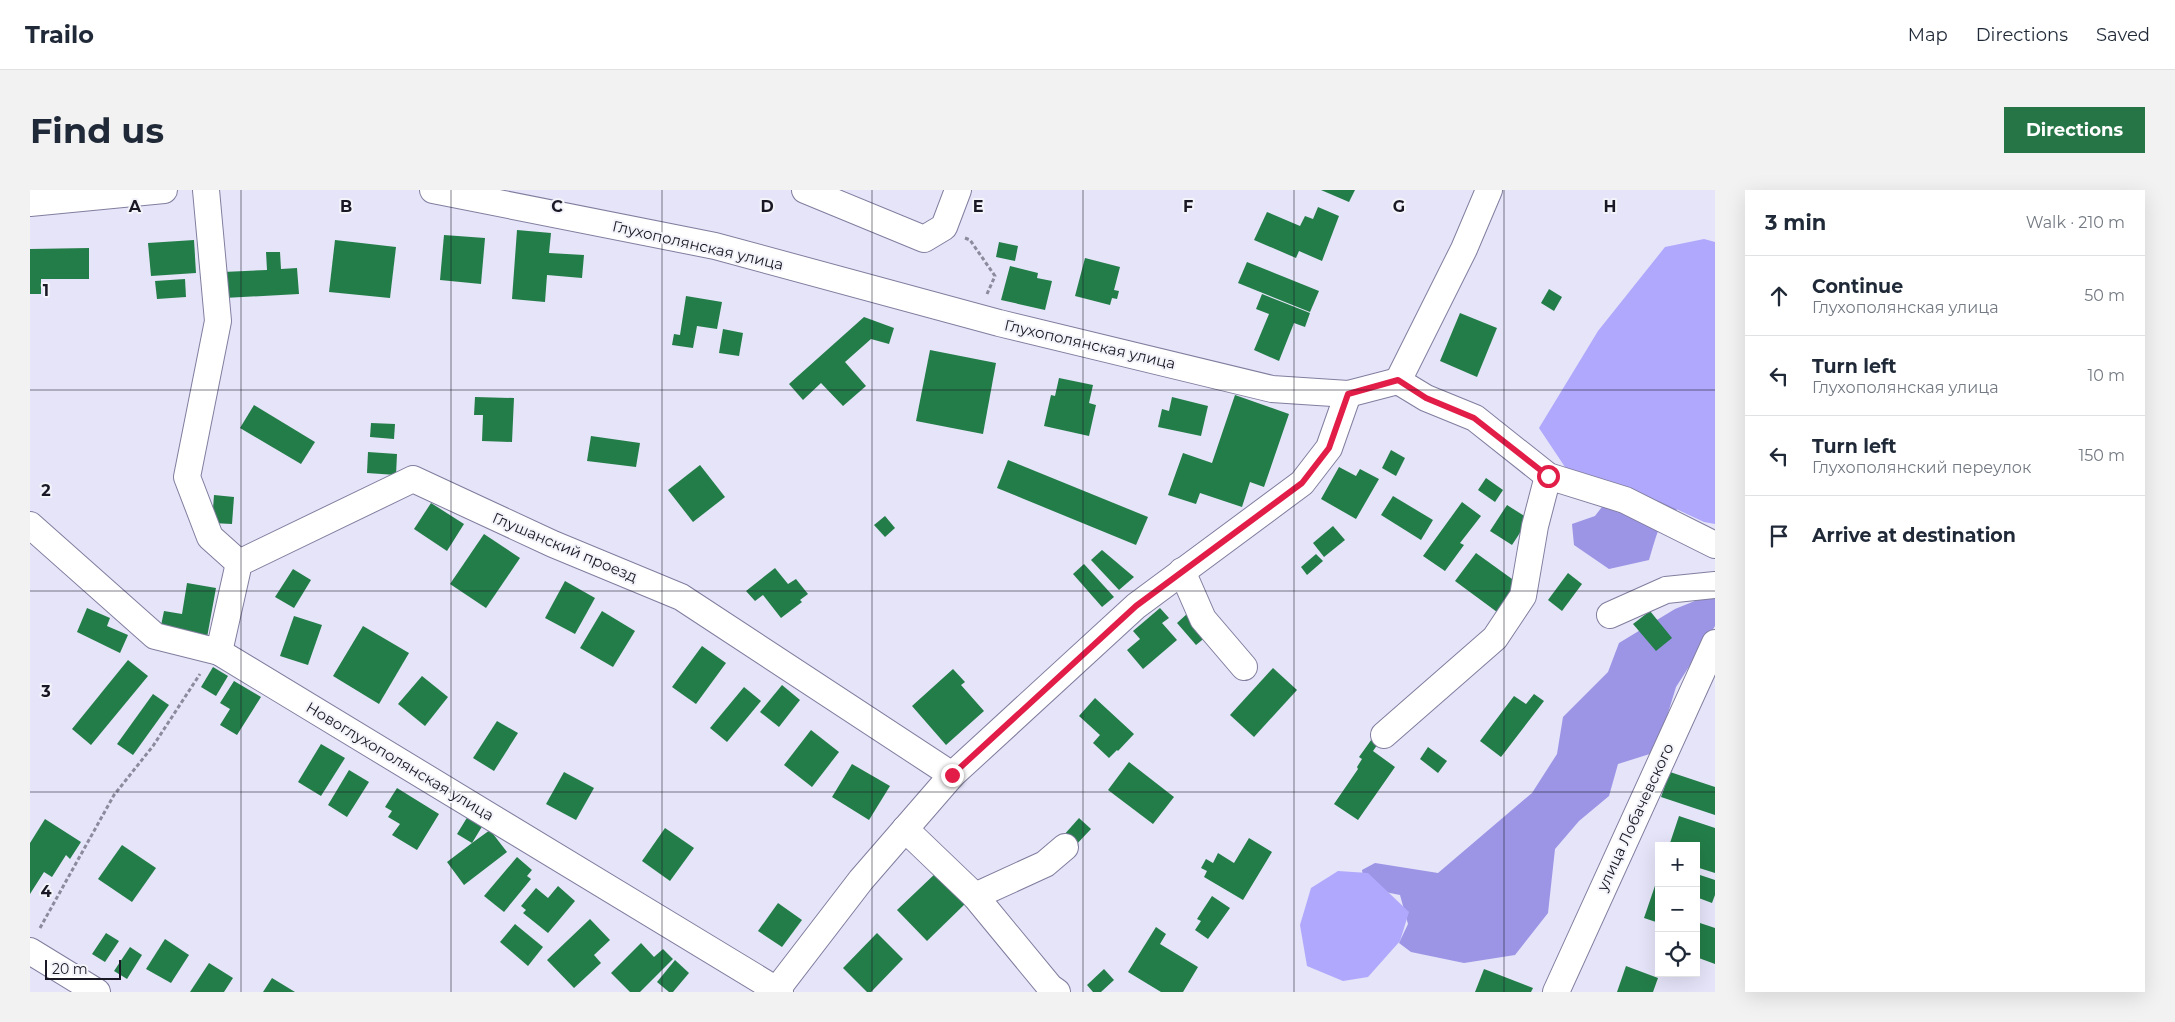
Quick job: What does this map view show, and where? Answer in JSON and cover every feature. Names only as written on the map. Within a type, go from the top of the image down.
[{"type":"street","points":[[30,203],[164,190]]},
{"type":"street","points":[[206,190],[218,321],[187,477],[210,537],[239,563],[219,652]]},
{"type":"street","name":"Глухополянская улица","points":[[434,190],[714,246],[977,317],[1272,389],[1348,394],[1398,380]]},
{"type":"street","points":[[805,190],[924,238],[944,227],[958,190]]},
{"type":"street","points":[[1489,190],[1464,249],[1398,380],[1426,398],[1474,418],[1548,476],[1625,500],[1715,545]]},
{"type":"street","points":[[778,991],[861,880],[952,775],[1136,606],[1302,483],[1329,448],[1348,394]]},
{"type":"street","points":[[1384,735],[1495,638],[1523,596],[1535,526],[1548,476]]},
{"type":"street","name":"Глушанский проезд","points":[[239,563],[413,479],[553,544],[681,597],[952,775]]},
{"type":"street","name":"Новоглухополянская улица","points":[[30,525],[155,636],[219,652],[778,991]]},
{"type":"street","points":[[1182,571],[1203,619],[1244,667]]},
{"type":"street","points":[[1610,615],[1666,590],[1715,585]]},
{"type":"street","name":"улица Лобачевского","points":[[1556,992],[1715,644]]},
{"type":"street","points":[[905,830],[974,896],[1051,990]]},
{"type":"street","points":[[974,896],[1045,864],[1065,847]]},
{"type":"street","points":[[30,952],[97,992]]},
{"type":"path","points":[[944,227],[970,240],[995,276],[977,317]]},
{"type":"path","points":[[30,952],[41,925],[114,795],[153,746],[208,662],[219,652]]},
{"type":"shaded area","points":[[1704,239],[1715,242],[1715,524],[1704,522],[1659,501],[1615,493],[1567,470],[1539,428],[1598,331],[1665,247]]},
{"type":"shaded area","points":[[1696,498],[1668,516],[1663,522],[1656,536],[1649,560],[1609,569],[1574,545],[1572,524],[1595,516],[1608,499]]},
{"type":"shaded area","points":[[1712,594],[1715,598],[1715,626],[1676,687],[1656,752],[1618,764],[1609,796],[1579,821],[1555,849],[1548,913],[1515,955],[1464,963],[1411,952],[1399,943],[1408,924],[1400,895],[1365,888],[1362,870],[1375,863],[1438,873],[1532,793],[1557,754],[1563,717],[1608,672],[1619,643],[1675,609]]},
{"type":"shaded area","points":[[1338,871],[1368,873],[1409,912],[1400,941],[1368,977],[1343,981],[1307,966],[1300,925],[1311,888]]},
{"type":"building","points":[[1321,190],[1355,190],[1349,202]]},
{"type":"building","points":[[1318,207],[1339,216],[1322,261],[1299,251],[1296,258],[1254,240],[1267,212],[1300,226],[1305,216],[1313,219]]},
{"type":"building","points":[[517,230],[551,233],[549,253],[584,255],[582,278],[547,275],[545,302],[512,299]]},
{"type":"building","points":[[444,235],[485,238],[481,284],[440,280]]},
{"type":"building","points":[[194,240],[196,273],[151,276],[148,243]]},
{"type":"building","points":[[335,240],[396,247],[390,298],[329,292]]},
{"type":"building","points":[[999,242],[1018,246],[1015,261],[996,257]]},
{"type":"building","points":[[89,248],[89,279],[41,279],[41,294],[30,294],[30,249]]},
{"type":"building","points":[[266,252],[280,252],[281,269],[297,268],[299,294],[224,298],[223,272],[267,270]]},
{"type":"building","points":[[1085,258],[1120,267],[1114,290],[1119,291],[1117,299],[1112,298],[1110,305],[1075,296]]},
{"type":"building","points":[[1247,262],[1319,291],[1310,312],[1238,283]]},
{"type":"building","points":[[1010,266],[1038,273],[1037,278],[1052,281],[1045,310],[1001,300]]},
{"type":"building","points":[[185,279],[186,297],[157,299],[155,281]]},
{"type":"building","points":[[1549,289],[1562,297],[1554,311],[1541,303]]},
{"type":"building","points":[[1262,294],[1310,313],[1305,327],[1294,323],[1279,361],[1254,350],[1269,314],[1256,309]]},
{"type":"building","points":[[686,296],[722,302],[717,329],[697,326],[693,348],[672,345],[674,334],[680,335]]},
{"type":"building","points":[[1460,313],[1497,328],[1477,377],[1440,361]]},
{"type":"building","points":[[864,317],[894,328],[889,344],[871,339],[845,362],[866,386],[843,406],[821,383],[803,400],[789,384]]},
{"type":"building","points":[[723,329],[743,333],[739,356],[719,353]]},
{"type":"building","points":[[930,350],[996,363],[983,434],[916,421]]},
{"type":"building","points":[[1059,378],[1093,385],[1089,403],[1096,405],[1089,436],[1044,426],[1051,395],[1055,396]]},
{"type":"building","points":[[1235,395],[1289,414],[1264,487],[1250,482],[1242,507],[1200,493],[1196,504],[1168,495],[1183,453],[1212,463]]},
{"type":"building","points":[[475,397],[514,398],[512,442],[482,441],[483,415],[474,415]]},
{"type":"building","points":[[1172,397],[1208,406],[1201,436],[1158,427],[1162,409],[1169,411]]},
{"type":"building","points":[[254,405],[315,442],[301,464],[240,428]]},
{"type":"building","points":[[371,423],[395,424],[394,439],[370,437]]},
{"type":"building","points":[[591,436],[640,443],[636,467],[587,461]]},
{"type":"building","points":[[1391,450],[1405,458],[1396,476],[1382,468]]},
{"type":"building","points":[[368,452],[397,454],[396,475],[367,473]]},
{"type":"building","points":[[1008,460],[1148,517],[1136,545],[997,488]]},
{"type":"building","points":[[700,465],[725,497],[693,522],[668,490]]},
{"type":"building","points":[[1339,467],[1356,476],[1360,469],[1379,479],[1356,519],[1321,499]]},
{"type":"building","points":[[1486,478],[1503,490],[1495,502],[1478,490]]},
{"type":"building","points":[[214,495],[234,497],[232,524],[212,523]]},
{"type":"building","points":[[1393,496],[1433,520],[1421,540],[1381,515]]},
{"type":"building","points":[[1462,502],[1481,516],[1460,543],[1464,545],[1445,571],[1423,556]]},
{"type":"building","points":[[431,503],[464,524],[447,551],[414,529]]},
{"type":"building","points":[[1507,505],[1529,519],[1512,545],[1490,531]]},
{"type":"building","points":[[885,516],[895,528],[885,537],[874,525]]},
{"type":"building","points":[[1333,526],[1345,540],[1324,557],[1313,543]]},
{"type":"building","points":[[484,534],[520,558],[486,608],[450,584]]},
{"type":"building","points":[[1102,550],[1134,577],[1119,590],[1091,560]]},
{"type":"building","points":[[1476,553],[1519,584],[1497,612],[1455,581]]},
{"type":"building","points":[[1316,554],[1323,561],[1307,575],[1301,567]]},
{"type":"building","points":[[1084,564],[1114,597],[1102,607],[1073,574]]},
{"type":"building","points":[[775,568],[788,584],[796,579],[808,594],[800,600],[802,602],[781,618],[763,595],[755,601],[746,591]]},
{"type":"building","points":[[293,569],[311,580],[294,608],[275,597]]},
{"type":"building","points":[[1568,573],[1582,584],[1562,611],[1548,600]]},
{"type":"building","points":[[565,581],[595,598],[575,634],[545,618]]},
{"type":"building","points":[[187,583],[216,588],[206,643],[159,635],[164,611],[182,614]]},
{"type":"building","points":[[87,608],[110,618],[107,626],[128,635],[120,653],[77,632]]},
{"type":"building","points":[[1160,608],[1169,618],[1162,623],[1177,640],[1143,669],[1127,650],[1140,639],[1133,631]]},
{"type":"building","points":[[602,611],[635,631],[613,667],[580,648]]},
{"type":"building","points":[[1650,611],[1672,638],[1656,651],[1633,624]]},
{"type":"building","points":[[1188,613],[1207,636],[1196,645],[1177,623]]},
{"type":"building","points":[[294,616],[322,625],[308,665],[280,656]]},
{"type":"building","points":[[363,626],[409,653],[379,704],[333,676]]},
{"type":"building","points":[[702,646],[726,663],[696,704],[672,687]]},
{"type":"building","points":[[128,660],[148,676],[91,745],[72,729]]},
{"type":"building","points":[[213,667],[228,676],[216,696],[201,687]]},
{"type":"building","points":[[1273,668],[1297,690],[1254,737],[1230,715]]},
{"type":"building","points":[[953,669],[965,682],[961,685],[984,711],[946,745],[912,706]]},
{"type":"building","points":[[422,676],[448,697],[425,726],[398,704]]},
{"type":"building","points":[[234,681],[261,697],[237,735],[220,725],[230,709],[220,703]]},
{"type":"building","points":[[782,685],[800,700],[779,727],[760,712]]},
{"type":"building","points":[[744,687],[761,701],[727,742],[710,728]]},
{"type":"building","points":[[153,694],[169,705],[133,755],[117,744]]},
{"type":"building","points":[[1534,694],[1544,701],[1501,757],[1480,741],[1514,696],[1526,704]]},
{"type":"building","points":[[1095,698],[1134,734],[1109,758],[1093,743],[1100,735],[1079,716]]},
{"type":"building","points":[[497,721],[518,733],[494,771],[473,758]]},
{"type":"building","points":[[811,730],[839,752],[812,787],[784,765]]},
{"type":"building","points":[[1374,736],[1380,741],[1373,751],[1395,767],[1358,820],[1334,804],[1358,769],[1357,767],[1362,759],[1359,757]]},
{"type":"building","points":[[321,744],[345,758],[321,796],[298,782]]},
{"type":"building","points":[[1428,747],[1447,761],[1438,773],[1420,759]]},
{"type":"building","points":[[1129,762],[1174,797],[1153,824],[1108,790]]},
{"type":"building","points":[[852,764],[890,786],[869,820],[832,797]]},
{"type":"building","points":[[349,770],[369,782],[347,817],[328,805]]},
{"type":"building","points":[[564,772],[594,788],[576,820],[546,804]]},
{"type":"building","points":[[1670,772],[1715,787],[1715,815],[1661,797]]},
{"type":"building","points":[[397,788],[439,814],[417,850],[392,835],[400,824],[388,817],[392,811],[385,807]]},
{"type":"building","points":[[468,816],[483,825],[472,843],[457,834]]},
{"type":"building","points":[[1679,816],[1715,828],[1715,873],[1700,868],[1700,842],[1670,842]]},
{"type":"building","points":[[1079,818],[1091,829],[1074,847],[1063,836]]},
{"type":"building","points":[[45,819],[81,842],[70,859],[66,855],[52,877],[44,872],[30,894],[30,843]]},
{"type":"building","points":[[665,828],[694,848],[670,881],[642,861]]},
{"type":"building","points":[[490,830],[507,852],[464,885],[447,862]]},
{"type":"building","points":[[1249,838],[1272,852],[1243,900],[1204,877],[1207,871],[1201,868],[1206,859],[1213,863],[1218,853],[1234,863]]},
{"type":"building","points":[[122,845],[156,868],[132,902],[98,879]]},
{"type":"building","points":[[517,857],[532,870],[527,876],[531,879],[504,912],[484,896]]},
{"type":"building","points":[[938,871],[968,901],[927,941],[897,910]]},
{"type":"building","points":[[1700,875],[1715,880],[1715,895],[1712,903],[1700,898]]},
{"type":"building","points":[[558,886],[575,901],[548,933],[523,913],[526,910],[521,906],[536,888],[548,898]]},
{"type":"building","points":[[1655,886],[1655,922],[1644,918]]},
{"type":"building","points":[[1212,896],[1230,908],[1208,939],[1195,930],[1201,921],[1197,919]]},
{"type":"building","points":[[778,903],[802,920],[782,947],[758,931]]},
{"type":"building","points":[[590,919],[610,940],[594,955],[601,963],[574,988],[547,960]]},
{"type":"building","points":[[1700,923],[1715,928],[1715,964],[1700,958]]},
{"type":"building","points":[[515,924],[543,947],[528,966],[500,942]]},
{"type":"building","points":[[1156,927],[1166,934],[1160,944],[1198,967],[1183,992],[1161,992],[1128,972]]},
{"type":"building","points":[[106,933],[119,941],[105,962],[92,954]]},
{"type":"building","points":[[877,933],[903,959],[871,992],[867,992],[843,968]]},
{"type":"building","points":[[165,939],[189,955],[171,983],[146,969]]},
{"type":"building","points":[[641,943],[654,957],[663,949],[673,959],[640,992],[630,992],[611,973]]},
{"type":"building","points":[[130,947],[142,955],[127,979],[114,971]]},
{"type":"building","points":[[675,960],[689,973],[673,992],[669,992],[657,982]]},
{"type":"building","points":[[209,963],[233,978],[224,992],[190,992]]},
{"type":"building","points":[[1626,966],[1658,978],[1653,992],[1617,992]]},
{"type":"building","points":[[1104,969],[1114,980],[1101,992],[1093,992],[1087,985]]},
{"type":"building","points":[[1484,969],[1533,988],[1531,992],[1475,992]]},
{"type":"building","points":[[272,978],[295,992],[263,992]]},
{"type":"route","points":[[952,775],[1136,606],[1302,483],[1329,448],[1348,394],[1398,380],[1426,398],[1474,418],[1548,476]]}]
